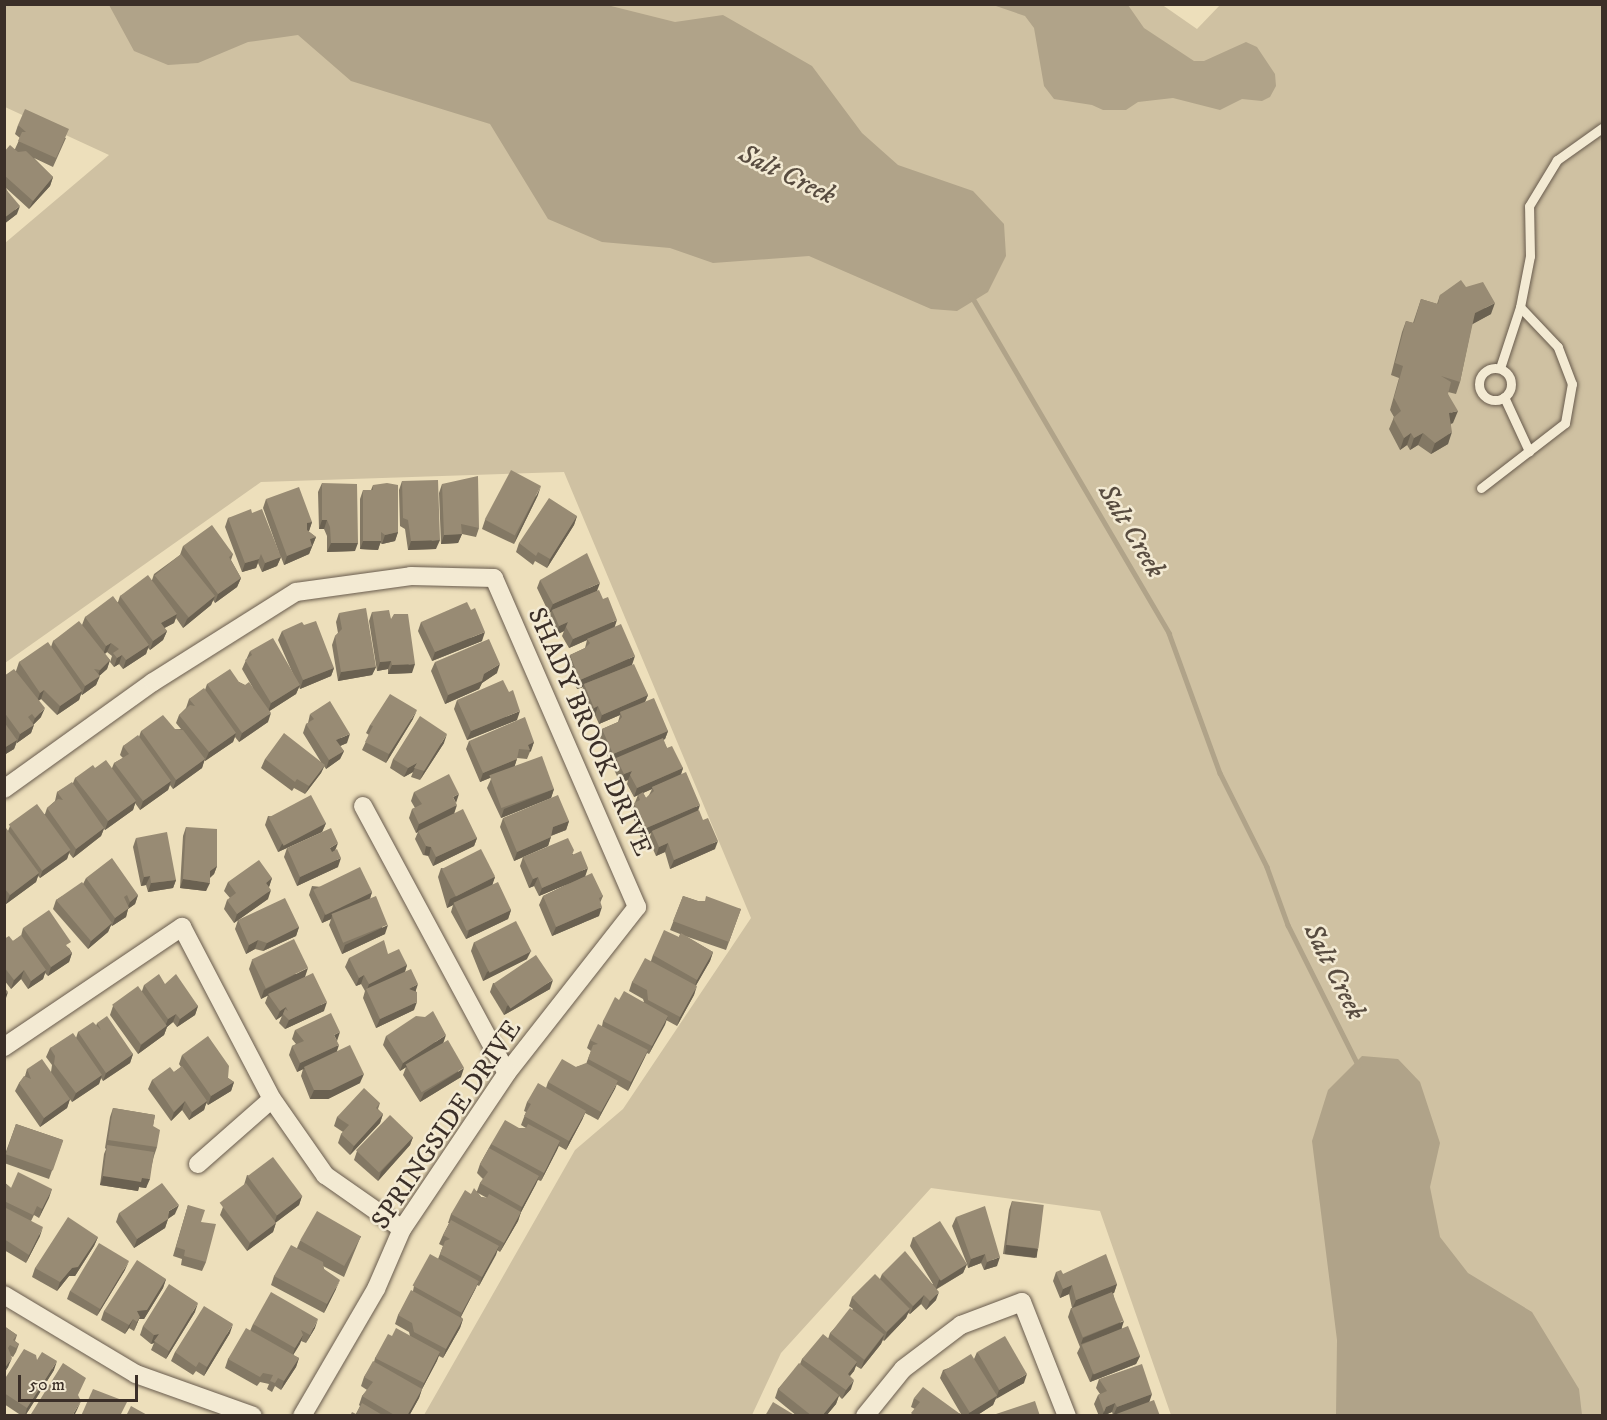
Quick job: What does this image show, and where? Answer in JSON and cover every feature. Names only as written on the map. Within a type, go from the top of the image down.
[{"type":"street","name":"SHADY BROOK DRIVE","points":[[4,789],[153,682],[296,592],[411,576],[494,578],[637,907]]},
{"type":"street","points":[[363,806],[507,1073]]},
{"type":"street","name":"SPRINGSIDE DRIVE","points":[[302,1416],[376,1289],[402,1229],[507,1073],[637,907]]},
{"type":"street","points":[[4,1047],[182,927],[272,1099],[325,1174],[402,1229]]},
{"type":"street","points":[[198,1164],[272,1099]]},
{"type":"street","points":[[4,1295],[135,1374],[253,1416]]},
{"type":"street","points":[[865,1416],[903,1369],[961,1325],[1022,1302],[1067,1416]]},
{"type":"lane","points":[[1500,368],[1520,307],[1530,256],[1529,206],[1557,160],[1602,128]]},
{"type":"lane","points":[[1480,488],[1565,423],[1572,384],[1558,347],[1520,307]]},
{"type":"lane","points":[[1500,368],[1485,372],[1479,387],[1490,399],[1504,397]]},
{"type":"lane","points":[[1500,368],[1508,374],[1512,384],[1504,397]]},
{"type":"lane","points":[[1504,397],[1529,451]]},
{"type":"shaded area","points":[[1161,4],[1197,29],[1220,5],[1602,5],[1602,1415],[1171,1415],[1100,1211],[931,1188],[781,1353],[752,1415],[424,1415],[575,1150],[623,1109],[751,918],[564,472],[261,482],[5,663],[5,243],[109,155],[5,107],[5,5]]},
{"type":"water","points":[[109,5],[607,5],[675,22],[723,15],[812,66],[862,133],[898,165],[973,191],[1004,224],[1006,256],[988,292],[957,311],[931,309],[809,256],[713,263],[670,248],[602,242],[548,219],[490,124],[351,81],[298,35],[248,42],[198,63],[168,65],[134,51]]},
{"type":"water","points":[[993,5],[1128,5],[1144,28],[1194,61],[1204,61],[1246,42],[1257,47],[1275,74],[1276,86],[1270,97],[1262,101],[1242,99],[1220,110],[1173,98],[1138,102],[1126,110],[1103,110],[1092,105],[1054,99],[1044,86],[1034,28],[1025,16]]},
{"type":"water","points":[[1362,1056],[1398,1059],[1420,1082],[1440,1143],[1430,1187],[1440,1237],[1468,1273],[1532,1312],[1579,1389],[1582,1415],[1336,1415],[1337,1340],[1312,1141],[1328,1090]]},
{"type":"building","points":[[25,109],[69,129],[56,158],[18,141],[22,132],[26,132],[18,125]]},
{"type":"building","points":[[10,145],[18,152],[26,151],[53,177],[33,201],[4,175],[4,152]]},
{"type":"building","points":[[4,187],[20,206],[4,218]]},
{"type":"building","points":[[1461,280],[1466,287],[1483,282],[1495,303],[1475,313],[1460,382],[1441,376],[1451,382],[1448,394],[1458,411],[1449,413],[1452,432],[1435,443],[1423,433],[1414,438],[1411,433],[1404,438],[1393,418],[1401,411],[1394,398],[1403,366],[1395,363],[1406,321],[1414,323],[1421,299],[1438,304],[1440,295]]},
{"type":"building","points":[[511,470],[541,486],[515,535],[485,519]]},
{"type":"building","points":[[478,476],[479,528],[461,524],[462,534],[444,535],[442,484]]},
{"type":"building","points":[[438,480],[440,540],[411,541],[408,520],[403,518],[402,481]]},
{"type":"building","points":[[322,483],[357,484],[358,543],[331,543],[330,527],[327,520],[322,520]]},
{"type":"building","points":[[387,483],[398,485],[398,532],[385,535],[381,532],[381,541],[363,541],[363,490],[373,490],[373,485]]},
{"type":"building","points":[[299,487],[312,522],[307,523],[307,530],[316,537],[310,539],[312,546],[287,556],[266,499]]},
{"type":"building","points":[[549,498],[577,516],[550,559],[538,552],[536,556],[519,543]]},
{"type":"building","points":[[251,509],[252,513],[262,509],[281,557],[265,563],[261,554],[259,559],[245,563],[228,518]]},
{"type":"building","points":[[212,525],[233,554],[229,557],[241,578],[218,594],[183,546]]},
{"type":"building","points":[[587,553],[600,583],[553,604],[540,580]]},
{"type":"building","points":[[181,554],[215,596],[189,617],[155,575]]},
{"type":"building","points":[[148,575],[177,614],[161,623],[167,631],[153,641],[120,596]]},
{"type":"building","points":[[599,590],[603,599],[608,597],[617,620],[573,639],[566,627],[568,622],[559,626],[552,610]]},
{"type":"building","points":[[113,596],[149,645],[126,660],[122,655],[117,658],[113,653],[119,649],[111,643],[106,646],[85,617]]},
{"type":"building","points":[[467,602],[471,610],[475,608],[485,632],[435,652],[421,622]]},
{"type":"building","points":[[366,608],[376,667],[341,672],[335,636],[342,629],[339,613]]},
{"type":"building","points":[[389,610],[391,619],[394,614],[408,614],[415,664],[392,665],[391,661],[380,662],[372,612]]},
{"type":"building","points":[[79,621],[110,660],[100,670],[94,669],[100,676],[85,686],[53,641]]},
{"type":"building","points":[[316,621],[334,668],[303,680],[282,631],[302,622],[304,625]]},
{"type":"building","points":[[621,624],[635,656],[580,680],[570,655],[585,648],[590,643],[587,639]]},
{"type":"building","points":[[273,638],[300,685],[271,703],[245,660],[252,655],[250,651]]},
{"type":"building","points":[[489,639],[500,664],[484,674],[482,681],[448,695],[435,662]]},
{"type":"building","points":[[48,642],[82,691],[60,706],[44,690],[40,693],[19,662]]},
{"type":"building","points":[[634,664],[648,695],[602,715],[598,706],[594,708],[584,684]]},
{"type":"building","points":[[14,669],[45,708],[35,718],[32,714],[28,717],[34,725],[20,734],[4,712],[4,676]]},
{"type":"building","points":[[230,669],[239,682],[245,685],[249,682],[271,713],[242,733],[207,684]]},
{"type":"building","points":[[503,680],[509,692],[513,690],[520,711],[471,731],[457,700]]},
{"type":"building","points":[[204,688],[236,733],[209,752],[179,715],[190,705],[195,706],[189,699]]},
{"type":"building","points":[[390,694],[417,710],[389,754],[365,742],[373,726],[370,725]]},
{"type":"building","points":[[654,698],[668,731],[613,754],[602,729],[618,722],[622,717],[620,712]]},
{"type":"building","points":[[330,701],[350,734],[336,740],[344,751],[329,760],[306,724],[314,719],[310,714]]},
{"type":"building","points":[[163,715],[175,729],[183,730],[205,759],[176,780],[141,731]]},
{"type":"building","points":[[420,716],[447,734],[424,771],[414,768],[417,763],[408,768],[393,759]]},
{"type":"building","points":[[525,717],[534,742],[528,745],[530,750],[519,749],[517,759],[483,773],[469,741]]},
{"type":"building","points":[[4,722],[17,740],[4,748]]},
{"type":"building","points":[[284,733],[325,765],[309,786],[297,779],[295,782],[265,759]]},
{"type":"building","points":[[138,735],[171,781],[143,801],[114,763],[129,754],[123,746]]},
{"type":"building","points":[[663,738],[667,748],[672,746],[683,768],[637,788],[630,775],[632,771],[624,774],[616,758]]},
{"type":"building","points":[[542,756],[554,789],[501,808],[489,775]]},
{"type":"building","points":[[106,760],[136,801],[108,821],[75,778],[93,765],[95,768]]},
{"type":"building","points":[[686,772],[700,805],[644,829],[634,803],[640,800],[638,795],[643,792],[646,798],[654,791],[652,787]]},
{"type":"building","points":[[449,774],[459,794],[453,797],[457,805],[419,824],[412,809],[422,804],[414,792]]},
{"type":"building","points":[[72,782],[104,828],[76,849],[47,808],[58,799],[63,800],[57,792]]},
{"type":"building","points":[[311,795],[326,823],[284,846],[269,818]]},
{"type":"building","points":[[558,795],[569,821],[553,827],[551,837],[517,852],[503,818]]},
{"type":"building","points":[[37,804],[71,850],[42,871],[9,825]]},
{"type":"building","points":[[463,809],[477,838],[436,857],[431,847],[426,846],[418,831]]},
{"type":"building","points":[[699,810],[703,820],[708,818],[718,841],[674,860],[668,843],[659,847],[652,831]]},
{"type":"building","points":[[186,827],[217,829],[217,866],[210,871],[210,883],[183,879]]},
{"type":"building","points":[[6,828],[39,873],[10,895],[4,888],[4,829]]},
{"type":"building","points":[[331,828],[338,843],[330,848],[332,852],[337,849],[341,858],[300,877],[287,848]]},
{"type":"building","points":[[167,832],[176,880],[151,883],[150,876],[144,877],[136,838]]},
{"type":"building","points":[[568,838],[574,850],[572,855],[581,851],[588,868],[542,888],[538,877],[533,879],[523,857]]},
{"type":"building","points":[[481,849],[495,877],[456,897],[442,869]]},
{"type":"building","points":[[112,858],[138,895],[130,902],[127,895],[124,897],[129,908],[115,918],[86,878]]},
{"type":"building","points":[[259,860],[272,878],[266,883],[271,890],[237,914],[227,900],[236,893],[228,882]]},
{"type":"building","points":[[360,867],[372,892],[326,915],[313,890]]},
{"type":"building","points":[[592,873],[603,896],[599,898],[602,907],[556,927],[543,896]]},
{"type":"building","points":[[82,882],[112,923],[91,941],[56,900]]},
{"type":"building","points":[[498,882],[511,910],[467,931],[454,903]]},
{"type":"building","points":[[376,896],[388,925],[343,943],[331,914]]},
{"type":"building","points":[[683,896],[705,901],[706,896],[741,909],[729,942],[673,921]]},
{"type":"building","points":[[285,898],[299,927],[267,943],[258,940],[249,945],[238,920]]},
{"type":"building","points":[[49,910],[71,942],[66,945],[72,953],[51,967],[23,928]]},
{"type":"building","points":[[516,921],[531,951],[490,973],[474,942]]},
{"type":"building","points":[[664,930],[679,937],[681,933],[713,952],[697,980],[653,955]]},
{"type":"building","points":[[21,935],[46,970],[31,981],[24,970],[14,980],[4,967],[4,939],[9,936],[13,941]]},
{"type":"building","points":[[294,939],[308,968],[266,988],[252,960]]},
{"type":"building","points":[[384,940],[388,954],[399,949],[407,965],[369,984],[364,975],[359,978],[349,958]]},
{"type":"building","points":[[536,955],[553,980],[510,1008],[494,984]]},
{"type":"building","points":[[645,958],[697,986],[680,1017],[648,1000],[647,990],[632,982]]},
{"type":"building","points":[[411,969],[418,984],[409,989],[417,992],[417,1002],[380,1019],[366,989]]},
{"type":"building","points":[[313,973],[327,1002],[289,1020],[283,1014],[285,1009],[288,1011],[286,1007],[280,1011],[268,994]]},
{"type":"building","points":[[159,974],[165,984],[176,974],[198,1006],[180,1019],[176,1014],[168,1019],[144,985]]},
{"type":"building","points":[[138,986],[167,1026],[141,1044],[112,1005]]},
{"type":"building","points":[[624,991],[668,1016],[652,1046],[603,1021],[615,997],[619,1000]]},
{"type":"building","points":[[433,1011],[446,1035],[403,1063],[386,1036],[416,1016],[425,1017]]},
{"type":"building","points":[[331,1013],[340,1032],[334,1035],[339,1045],[300,1063],[292,1046],[304,1041],[295,1030]]},
{"type":"building","points":[[107,1016],[133,1054],[106,1073],[78,1032],[93,1022],[101,1030],[97,1023]]},
{"type":"building","points":[[598,1024],[648,1050],[631,1082],[588,1059],[593,1045],[598,1044],[590,1040]]},
{"type":"building","points":[[73,1033],[102,1075],[76,1093],[54,1064],[55,1056],[50,1048]]},
{"type":"building","points":[[208,1036],[229,1066],[228,1078],[234,1082],[211,1096],[182,1055]]},
{"type":"building","points":[[448,1040],[464,1068],[422,1092],[406,1064]]},
{"type":"building","points":[[350,1045],[364,1074],[331,1090],[314,1090],[304,1067]]},
{"type":"building","points":[[42,1059],[70,1099],[44,1118],[19,1083],[24,1076],[31,1079],[27,1069]]},
{"type":"building","points":[[562,1059],[576,1067],[586,1063],[618,1081],[601,1112],[548,1082]]},
{"type":"building","points":[[182,1066],[207,1101],[192,1112],[185,1101],[174,1112],[152,1080],[170,1067],[174,1072]]},
{"type":"building","points":[[538,1083],[586,1111],[569,1141],[524,1116],[531,1104],[527,1102]]},
{"type":"building","points":[[364,1088],[380,1103],[376,1108],[383,1114],[354,1146],[341,1134],[349,1125],[337,1117]]},
{"type":"building","points":[[113,1108],[155,1115],[153,1126],[160,1130],[157,1147],[108,1140]]},
{"type":"building","points":[[390,1115],[413,1137],[379,1172],[356,1150]]},
{"type":"building","points":[[505,1120],[519,1128],[526,1128],[528,1124],[560,1141],[544,1173],[491,1144]]},
{"type":"building","points":[[16,1124],[63,1140],[53,1171],[6,1154]]},
{"type":"building","points":[[107,1145],[154,1152],[150,1179],[142,1178],[141,1182],[103,1176]]},
{"type":"building","points":[[489,1148],[539,1176],[522,1207],[480,1183],[488,1172],[480,1164]]},
{"type":"building","points":[[273,1157],[302,1196],[277,1215],[247,1176]]},
{"type":"building","points":[[18,1172],[52,1189],[42,1209],[37,1206],[33,1215],[4,1201],[4,1182],[11,1188]]},
{"type":"building","points":[[162,1183],[179,1205],[169,1211],[168,1219],[137,1239],[119,1213]]},
{"type":"building","points":[[246,1183],[276,1223],[250,1243],[220,1203]]},
{"type":"building","points":[[474,1188],[481,1197],[487,1198],[489,1194],[521,1212],[504,1243],[451,1214],[465,1190],[471,1194]]},
{"type":"building","points":[[1012,1201],[1044,1205],[1038,1249],[1007,1245]]},
{"type":"building","points":[[188,1205],[205,1210],[201,1222],[216,1224],[206,1262],[184,1256],[185,1250],[176,1247]]},
{"type":"building","points":[[985,1206],[1000,1257],[987,1262],[985,1254],[971,1259],[956,1217]]},
{"type":"building","points":[[4,1207],[43,1227],[29,1255],[4,1239]]},
{"type":"building","points":[[317,1211],[361,1236],[344,1266],[300,1240]]},
{"type":"building","points":[[68,1217],[98,1237],[78,1267],[72,1268],[60,1282],[35,1268]]},
{"type":"building","points":[[451,1220],[499,1246],[482,1277],[440,1254],[445,1241],[450,1239],[443,1235]]},
{"type":"building","points":[[940,1221],[967,1264],[941,1281],[914,1237]]},
{"type":"building","points":[[99,1243],[129,1261],[100,1309],[70,1291]]},
{"type":"building","points":[[291,1245],[323,1262],[324,1269],[340,1280],[327,1304],[274,1276]]},
{"type":"building","points":[[905,1251],[939,1292],[930,1301],[924,1295],[913,1306],[882,1274]]},
{"type":"building","points":[[430,1254],[479,1281],[462,1313],[413,1285]]},
{"type":"building","points":[[1106,1254],[1117,1284],[1076,1300],[1072,1285],[1063,1289],[1056,1272],[1061,1270],[1063,1274]]},
{"type":"building","points":[[137,1260],[166,1279],[147,1310],[137,1311],[140,1317],[137,1322],[133,1319],[129,1325],[104,1311]]},
{"type":"building","points":[[875,1274],[910,1309],[886,1332],[852,1297]]},
{"type":"building","points":[[169,1284],[198,1303],[169,1351],[154,1341],[159,1334],[154,1335],[143,1326]]},
{"type":"building","points":[[411,1290],[463,1319],[446,1349],[414,1332],[412,1323],[398,1315]]},
{"type":"building","points":[[271,1292],[318,1319],[310,1335],[301,1330],[303,1335],[295,1348],[253,1324]]},
{"type":"building","points":[[1112,1292],[1124,1321],[1083,1337],[1071,1308]]},
{"type":"building","points":[[204,1306],[233,1324],[207,1367],[199,1362],[196,1367],[175,1352]]},
{"type":"building","points":[[850,1308],[884,1334],[864,1360],[830,1333]]},
{"type":"building","points":[[4,1326],[17,1335],[13,1340],[19,1344],[16,1348],[10,1345],[8,1348],[12,1358],[4,1369]]},
{"type":"building","points":[[1128,1326],[1140,1356],[1094,1374],[1082,1345]]},
{"type":"building","points":[[246,1328],[299,1358],[284,1381],[278,1378],[275,1383],[270,1381],[273,1375],[263,1373],[260,1377],[228,1359]]},
{"type":"building","points":[[396,1328],[440,1352],[424,1383],[375,1358],[388,1334],[392,1336]]},
{"type":"building","points":[[823,1334],[857,1362],[848,1374],[854,1380],[846,1390],[802,1359]]},
{"type":"building","points":[[1005,1336],[1027,1374],[999,1390],[977,1352]]},
{"type":"building","points":[[24,1349],[36,1355],[37,1360],[42,1352],[57,1361],[27,1408],[4,1393],[4,1380]]},
{"type":"building","points":[[971,1354],[997,1396],[970,1413],[944,1371]]},
{"type":"building","points":[[373,1361],[422,1389],[407,1416],[396,1416],[362,1396],[373,1382],[364,1377]]},
{"type":"building","points":[[63,1363],[86,1378],[78,1395],[81,1401],[72,1416],[34,1416],[31,1414]]},
{"type":"building","points":[[799,1363],[839,1395],[822,1416],[812,1416],[778,1389]]},
{"type":"building","points":[[1142,1364],[1152,1394],[1117,1407],[1115,1403],[1106,1407],[1104,1412],[1098,1395],[1107,1391],[1099,1379]]},
{"type":"building","points":[[923,1387],[963,1416],[914,1416],[911,1413],[920,1402],[914,1398]]},
{"type":"building","points":[[93,1389],[127,1402],[120,1416],[81,1416]]},
{"type":"building","points":[[1154,1400],[1160,1416],[1111,1416]]},
{"type":"building","points":[[1035,1401],[1040,1416],[993,1415]]},
{"type":"building","points":[[773,1402],[796,1416],[765,1416]]},
{"type":"building","points":[[362,1403],[384,1416],[350,1416],[352,1412],[356,1414]]},
{"type":"building","points":[[131,1406],[149,1416],[126,1416]]},
{"type":"waterway","name":"Salt Creek","points":[[971,295],[1169,633],[1220,773],[1267,867],[1288,925],[1358,1065]]}]
